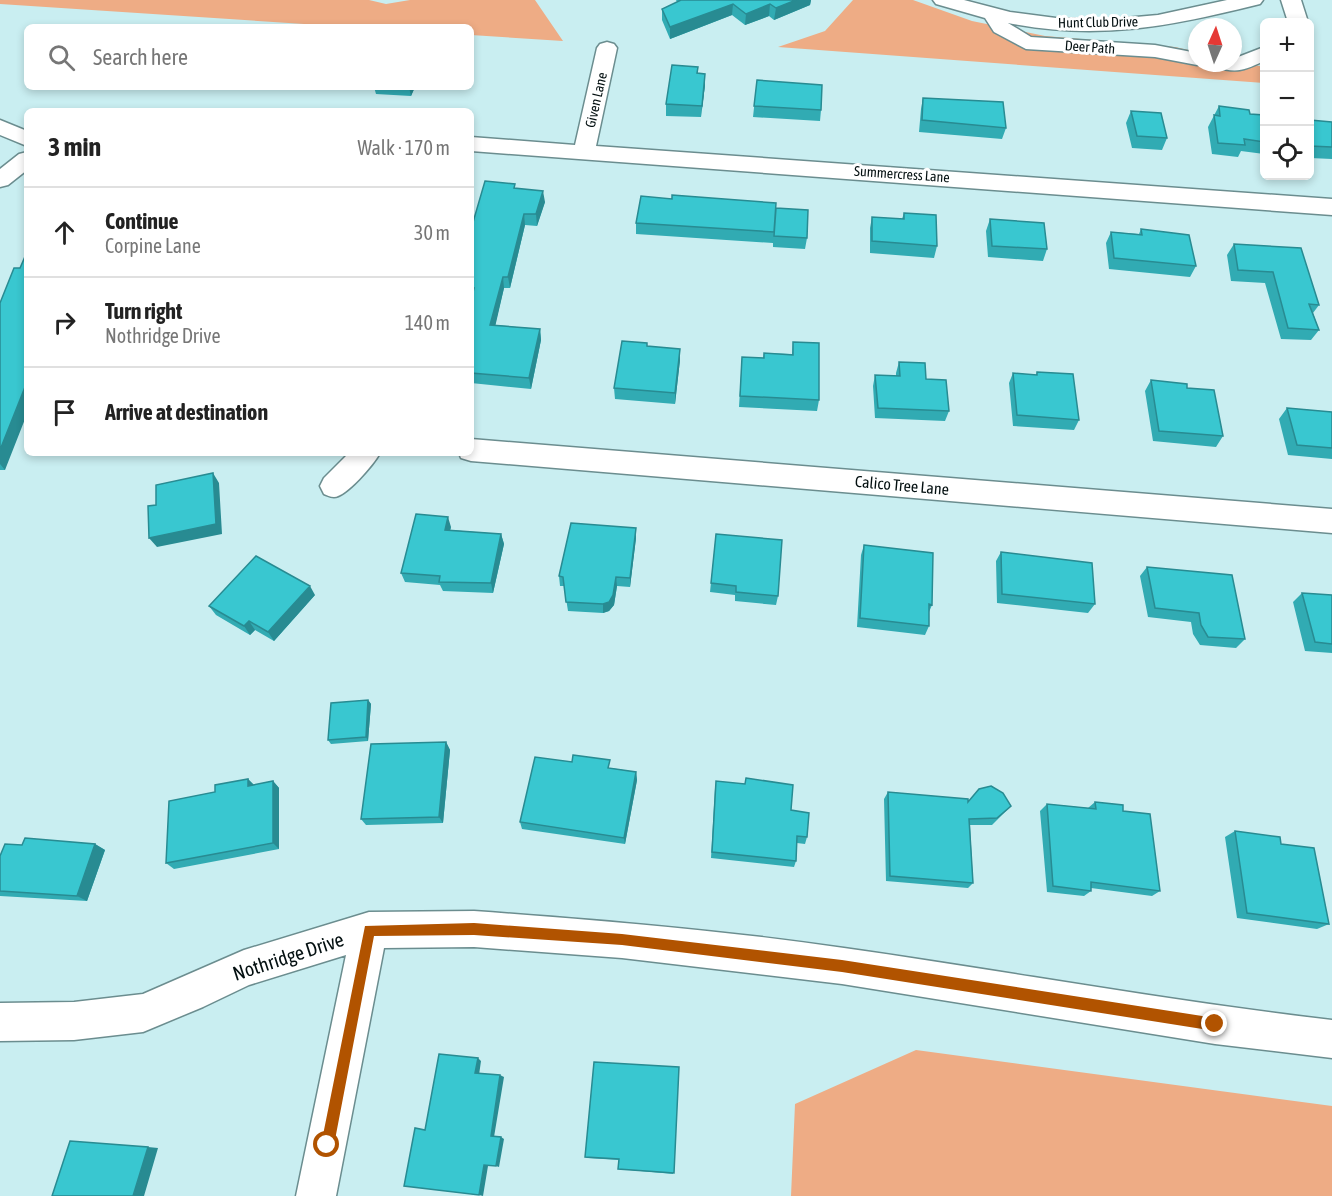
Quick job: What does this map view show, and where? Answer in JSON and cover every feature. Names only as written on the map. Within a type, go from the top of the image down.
[{"type":"street","name":"Hunt Club Drive","points":[[943,0],[993,15],[1072,25],[1126,25],[1167,19],[1253,0]]},
{"type":"street","points":[[1160,0],[1167,19]]},
{"type":"street","points":[[1291,0],[1297,18]]},
{"type":"street","name":"Deer Path","points":[[993,15],[1002,28],[1026,43],[1155,51],[1188,57]]},
{"type":"street","name":"Given Lane","points":[[584,152],[607,48]]},
{"type":"street","points":[[1242,64],[1260,55]]},
{"type":"street","points":[[0,127],[24,139]]},
{"type":"street","name":"Summercress Lane","points":[[474,144],[1332,207]]},
{"type":"street","points":[[0,180],[24,161]]},
{"type":"street","name":"Calico Tree Lane","points":[[474,450],[1332,521]]},
{"type":"street","points":[[334,486],[363,456]]},
{"type":"street","name":"Nothridge Drive","points":[[0,1022],[74,1021],[143,1013],[244,968],[369,930],[474,929],[622,940],[842,966],[1215,1024],[1332,1039]]},
{"type":"street","points":[[316,1196],[369,930]]},
{"type":"shaded area","points":[[0,0],[369,0],[386,4],[410,0],[535,0],[563,41],[474,35],[474,24],[304,24],[0,4]]},
{"type":"shaded area","points":[[853,0],[913,0],[972,21],[1045,36],[1188,50],[1188,72],[1242,72],[1242,62],[1260,66],[1260,83],[778,47],[825,31]]},
{"type":"shaded area","points":[[916,1050],[1332,1106],[1332,1196],[791,1196],[795,1104]]},
{"type":"building","points":[[681,0],[796,0],[776,8],[770,4],[746,14],[733,4],[670,27],[662,9]]},
{"type":"building","points":[[672,65],[698,67],[697,73],[705,74],[702,106],[666,104]]},
{"type":"building","points":[[757,80],[822,85],[821,110],[754,106]]},
{"type":"building","points":[[923,98],[1003,102],[1006,128],[922,120]]},
{"type":"building","points":[[1219,106],[1249,110],[1250,114],[1260,115],[1260,141],[1244,139],[1245,145],[1218,143],[1214,115],[1220,116]]},
{"type":"building","points":[[1131,111],[1161,113],[1167,138],[1137,136]]},
{"type":"building","points":[[1314,120],[1332,122],[1332,147],[1314,146]]},
{"type":"building","points":[[485,181],[515,184],[514,188],[543,191],[536,214],[524,214],[508,277],[503,277],[490,325],[540,329],[529,378],[474,373],[474,219]]},
{"type":"building","points":[[672,195],[776,203],[774,232],[636,223],[641,196],[672,199]]},
{"type":"building","points":[[776,208],[808,210],[807,238],[774,236]]},
{"type":"building","points":[[904,213],[936,215],[937,246],[872,241],[872,217],[904,219]]},
{"type":"building","points":[[990,219],[1044,223],[1047,249],[992,246]]},
{"type":"building","points":[[1141,229],[1189,235],[1196,266],[1114,258],[1111,232],[1142,235]]},
{"type":"building","points":[[1234,244],[1301,248],[1319,305],[1309,304],[1319,330],[1288,328],[1273,272],[1238,270]]},
{"type":"building","points":[[24,259],[24,390],[0,450],[0,303],[14,268],[20,268]]},
{"type":"building","points":[[622,341],[680,349],[675,393],[614,388]]},
{"type":"building","points":[[793,342],[819,343],[819,400],[740,396],[742,357],[764,358],[764,353],[793,355]]},
{"type":"building","points":[[899,362],[925,363],[926,379],[946,380],[949,411],[878,408],[875,375],[900,376]]},
{"type":"building","points":[[1037,372],[1073,374],[1079,420],[1017,415],[1013,373],[1037,375]]},
{"type":"building","points":[[1151,380],[1187,384],[1187,388],[1214,390],[1223,436],[1159,431]]},
{"type":"building","points":[[1287,408],[1332,412],[1332,448],[1297,445]]},
{"type":"building","points":[[213,473],[216,524],[149,538],[148,506],[156,505],[156,485]]},
{"type":"building","points":[[416,514],[448,517],[445,530],[501,534],[491,583],[439,582],[440,576],[401,573]]},
{"type":"building","points":[[571,523],[636,528],[630,578],[616,577],[613,595],[609,602],[603,604],[566,602],[563,577],[559,576]]},
{"type":"building","points":[[716,534],[782,540],[778,596],[736,592],[736,586],[711,583]]},
{"type":"building","points":[[864,545],[933,553],[932,605],[929,604],[929,626],[860,618]]},
{"type":"building","points":[[1001,552],[1092,563],[1095,604],[1002,594]]},
{"type":"building","points":[[256,556],[310,586],[268,632],[249,621],[244,626],[209,606]]},
{"type":"building","points":[[1147,567],[1232,575],[1245,639],[1208,637],[1201,625],[1199,613],[1155,608]]},
{"type":"building","points":[[1302,593],[1332,595],[1332,644],[1315,642]]},
{"type":"building","points":[[368,700],[366,737],[328,740],[331,703]]},
{"type":"building","points":[[446,742],[439,817],[361,819],[371,744]]},
{"type":"building","points":[[573,755],[610,760],[608,768],[636,772],[624,838],[520,822],[535,757],[572,762]]},
{"type":"building","points":[[746,778],[793,785],[791,810],[809,813],[807,837],[797,836],[796,861],[712,852],[716,781],[745,784]]},
{"type":"building","points":[[248,779],[248,786],[273,781],[273,843],[166,863],[169,801],[215,792],[215,785]]},
{"type":"building","points":[[991,786],[1003,793],[1011,806],[997,818],[969,819],[973,883],[890,876],[888,792],[968,799],[968,802],[979,789]]},
{"type":"building","points":[[1095,802],[1123,805],[1123,811],[1150,814],[1160,891],[1091,882],[1091,891],[1053,886],[1047,804],[1096,809]]},
{"type":"building","points":[[1235,831],[1280,837],[1281,844],[1314,848],[1329,924],[1247,913]]},
{"type":"building","points":[[25,838],[95,844],[77,896],[0,891],[0,856],[5,844],[22,845]]},
{"type":"building","points":[[439,1054],[478,1058],[475,1073],[500,1075],[491,1136],[501,1137],[496,1166],[484,1165],[479,1195],[404,1186],[415,1128],[425,1130]]},
{"type":"building","points":[[594,1062],[679,1067],[674,1173],[618,1169],[619,1159],[585,1157]]},
{"type":"building","points":[[70,1141],[148,1147],[133,1196],[52,1196]]},
{"type":"route","points":[[327,1145],[369,930],[474,929],[622,940],[842,966],[1215,1024]]}]
